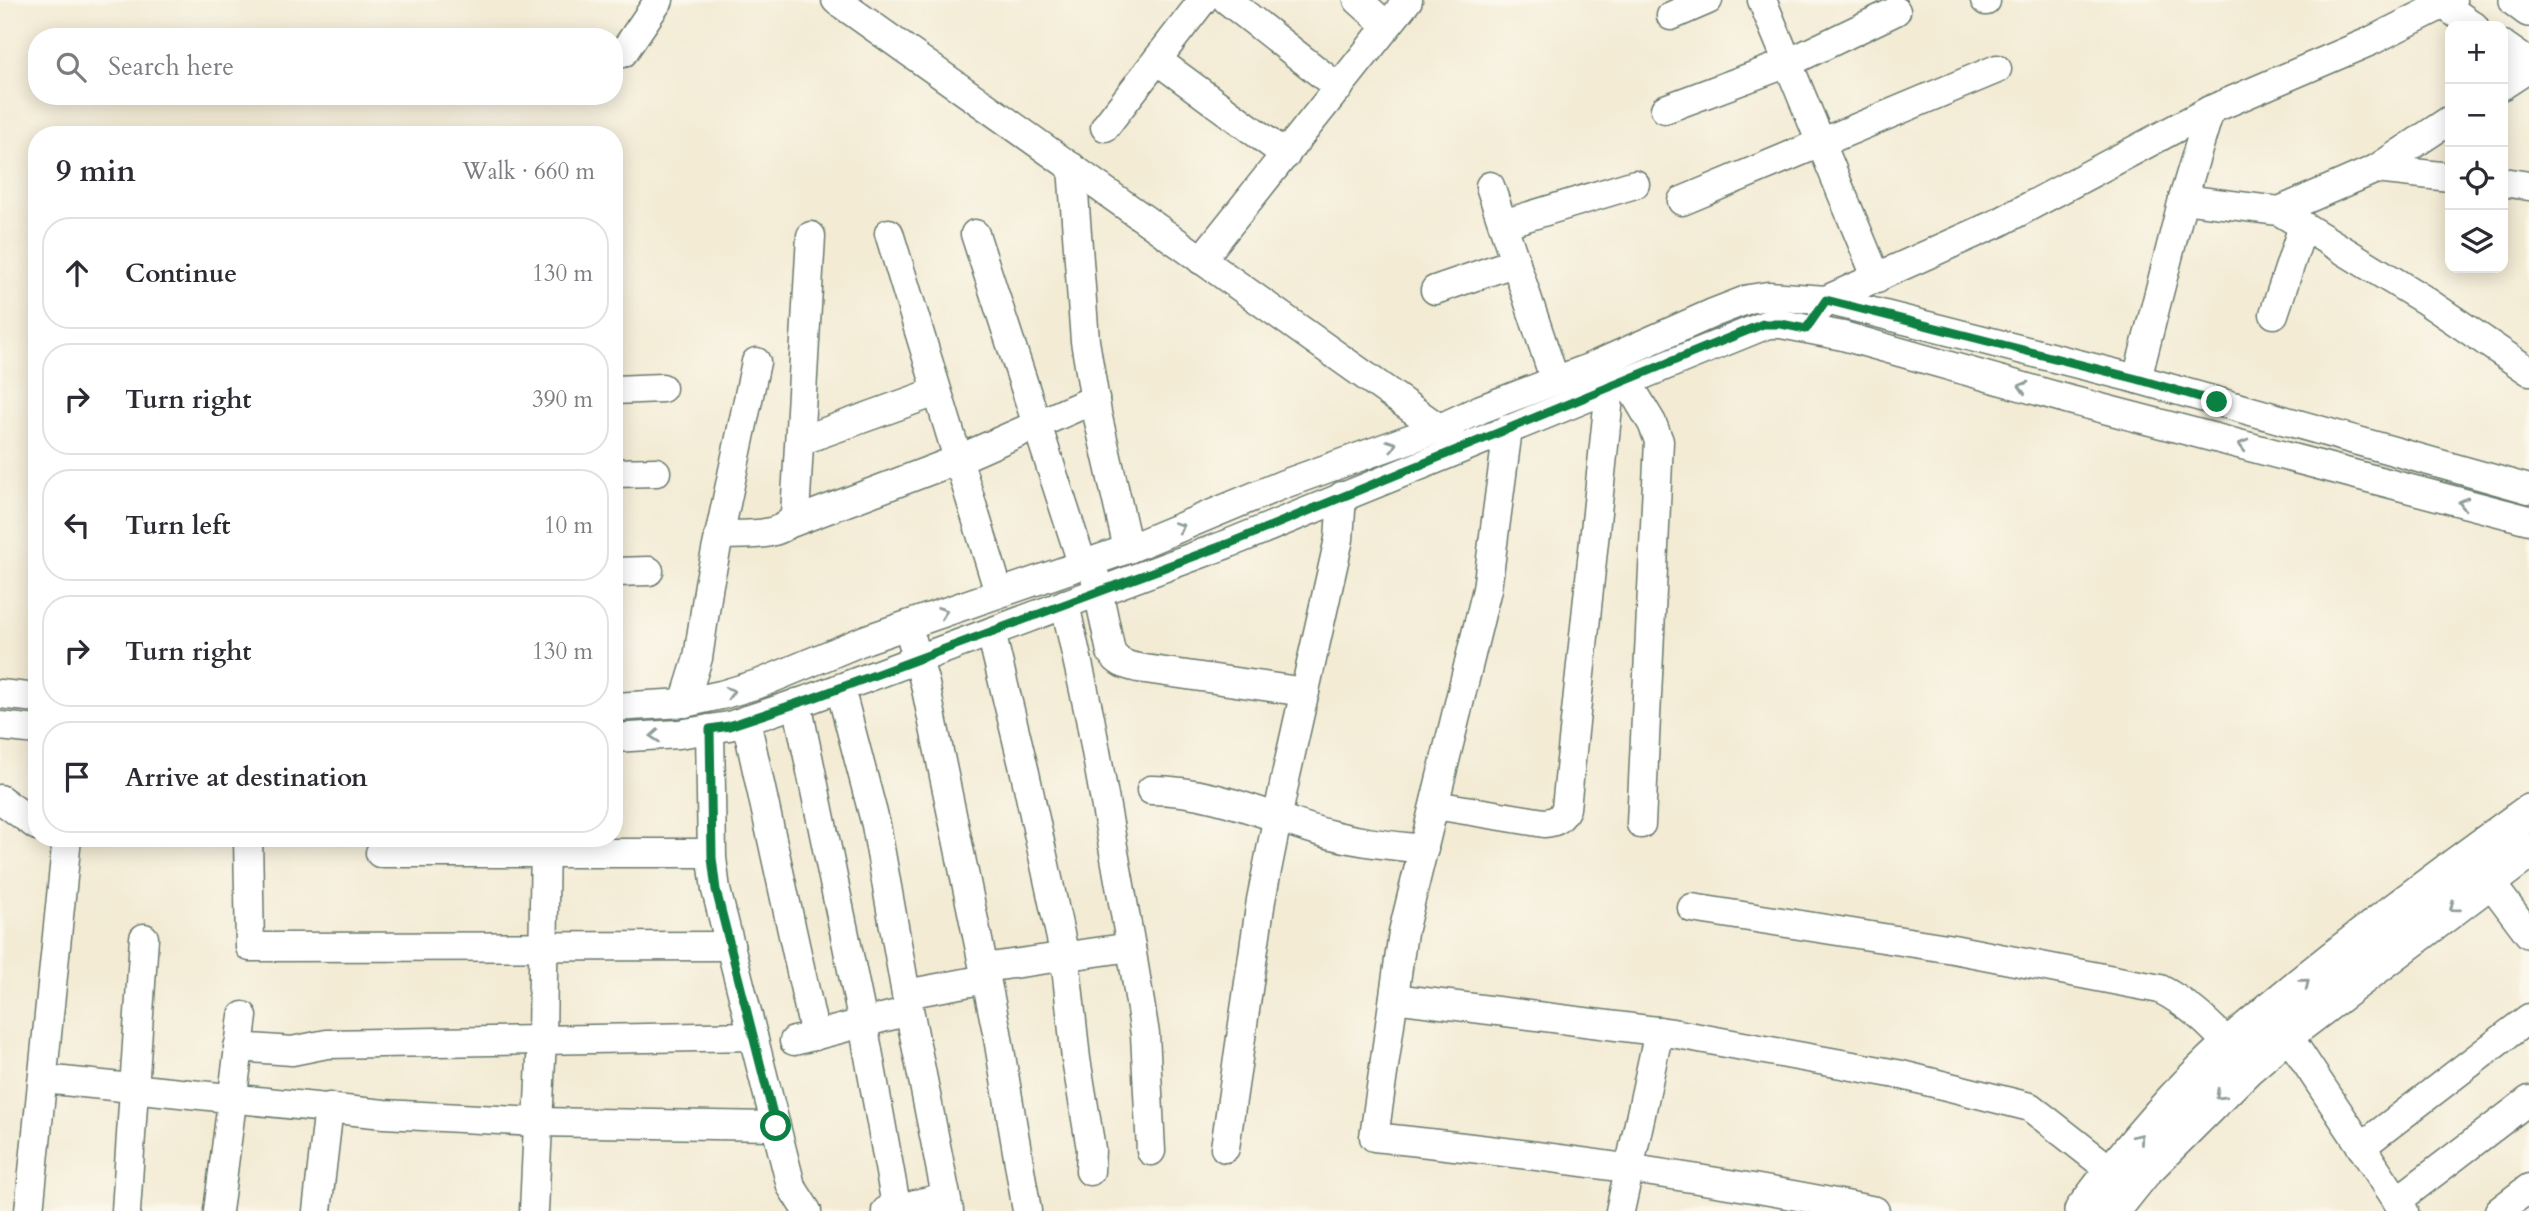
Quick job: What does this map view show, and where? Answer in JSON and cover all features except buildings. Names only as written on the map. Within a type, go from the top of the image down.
[{"type":"main road","points":[[2517,0],[2529,9]]},
{"type":"main road","points":[[2238,1057],[2287,1034],[2479,868],[2529,812]]},
{"type":"main road","points":[[2082,1211],[2118,1189],[2159,1115],[2238,1057],[2353,943],[2479,868],[2529,851]]},
{"type":"street","points":[[624,53],[659,0]]},
{"type":"street","points":[[836,0],[1464,447]]},
{"type":"street","points":[[1105,127],[1203,0]]},
{"type":"street","points":[[1227,0],[1339,88]]},
{"type":"street","points":[[1358,0],[1387,26]]},
{"type":"street","points":[[1201,260],[1408,0]]},
{"type":"street","points":[[1671,16],[1708,0]]},
{"type":"street","points":[[1762,0],[1877,279]]},
{"type":"street","points":[[1806,329],[1826,300],[2000,222],[2210,110],[2371,41],[2448,3],[2468,21]]},
{"type":"street","points":[[1665,108],[1788,63],[1896,10]]},
{"type":"street","points":[[2504,84],[2529,66],[2508,50]]},
{"type":"street","points":[[1157,60],[1286,155]]},
{"type":"street","points":[[1682,201],[1997,69]]},
{"type":"street","points":[[2137,379],[2183,199],[2210,110]]},
{"type":"street","points":[[2279,211],[2376,169],[2445,123]]},
{"type":"street","points":[[1072,167],[1085,341],[1128,549]]},
{"type":"street","points":[[2376,169],[2445,176]]},
{"type":"street","points":[[2508,183],[2529,186]]},
{"type":"street","points":[[1503,224],[1635,184]]},
{"type":"street","points":[[1490,186],[1555,381]]},
{"type":"street","points":[[2183,199],[2279,211],[2423,299],[2529,371]]},
{"type":"street","points":[[2274,314],[2303,226]]},
{"type":"street","points":[[889,233],[999,593]]},
{"type":"street","points":[[975,234],[1036,424],[1098,592],[1111,652],[1116,660],[1126,665],[1305,692]]},
{"type":"street","points":[[791,523],[794,515],[800,441],[811,236]]},
{"type":"street","points":[[1435,290],[1516,262]]},
{"type":"street","points":[[623,707],[684,703],[761,683],[819,657],[1128,549],[1284,484],[1440,428],[1749,299],[1788,296],[1826,300],[2137,379],[2529,489]]},
{"type":"street","points":[[623,737],[710,729],[746,720],[840,688],[1230,543],[1763,324],[1781,324],[1843,337],[2070,400],[2529,520]]},
{"type":"street","points":[[684,703],[698,658],[719,535],[756,362]]},
{"type":"street","points":[[1435,805],[1544,823],[1562,817],[1566,808],[1619,385]]},
{"type":"street","points":[[1619,385],[1653,423],[1659,441],[1641,824]]},
{"type":"street","points":[[623,390],[662,388]]},
{"type":"street","points":[[800,441],[936,392]]},
{"type":"street","points":[[719,535],[774,531],[957,460],[1095,399]]},
{"type":"street","points":[[1508,429],[1487,589],[1403,932],[1374,1137],[1562,1157],[1784,1192],[1875,1211]]},
{"type":"street","points":[[623,473],[656,472]]},
{"type":"street","points":[[1225,1148],[1261,900],[1339,539],[1342,496]]},
{"type":"street","points":[[623,572],[649,571]]},
{"type":"street","points":[[1065,604],[1090,718],[1145,1034],[1151,1151]]},
{"type":"street","points":[[908,624],[925,684],[985,974],[1027,1211]]},
{"type":"street","points":[[991,632],[1026,773],[1065,957],[1076,1059],[1091,1149],[1090,1171]]},
{"type":"street","points":[[797,703],[863,1023],[893,1210],[948,1204],[876,825],[840,688]]},
{"type":"street","points":[[0,694],[28,697]]},
{"type":"street","points":[[746,720],[804,1039],[863,1023],[908,1002],[985,974],[1065,957],[1131,947]]},
{"type":"street","points":[[0,726],[28,729]]},
{"type":"street","points":[[710,729],[712,853],[716,890],[791,1186],[807,1211]]},
{"type":"street","points":[[1151,790],[1179,790],[1225,799],[1278,819],[1377,846],[1424,849]]},
{"type":"street","points":[[0,799],[28,819]]},
{"type":"street","points":[[29,1211],[44,1079],[63,847]]},
{"type":"street","points":[[248,847],[250,947],[730,946]]},
{"type":"street","points":[[380,853],[504,847]]},
{"type":"street","points":[[534,1211],[545,847]]},
{"type":"street","points":[[587,847],[712,853]]},
{"type":"street","points":[[2479,868],[2529,934]]},
{"type":"street","points":[[1692,908],[1954,949],[2161,989],[2197,1013],[2238,1057]]},
{"type":"street","points":[[125,1211],[144,938]]},
{"type":"street","points":[[1394,998],[1659,1031],[1902,1075],[2030,1107],[2118,1189]]},
{"type":"street","points":[[218,1211],[243,1016]]},
{"type":"street","points":[[2361,1147],[2529,1018]]},
{"type":"street","points":[[1620,1211],[1659,1031]]},
{"type":"street","points":[[2287,1034],[2400,1206],[2529,1100]]},
{"type":"street","points":[[238,1047],[292,1051],[327,1044],[753,1036]]},
{"type":"street","points":[[44,1079],[384,1114],[536,1122],[776,1126]]},
{"type":"street","points":[[317,1211],[329,1107]]},
{"type":"street","points":[[2499,1211],[2529,1188]]},
{"type":"route","points":[[776,1126],[716,890],[712,858],[710,729],[729,726],[813,698],[1230,543],[1735,338],[1763,324],[1774,323],[1806,329],[1826,300],[2217,402]]}]
